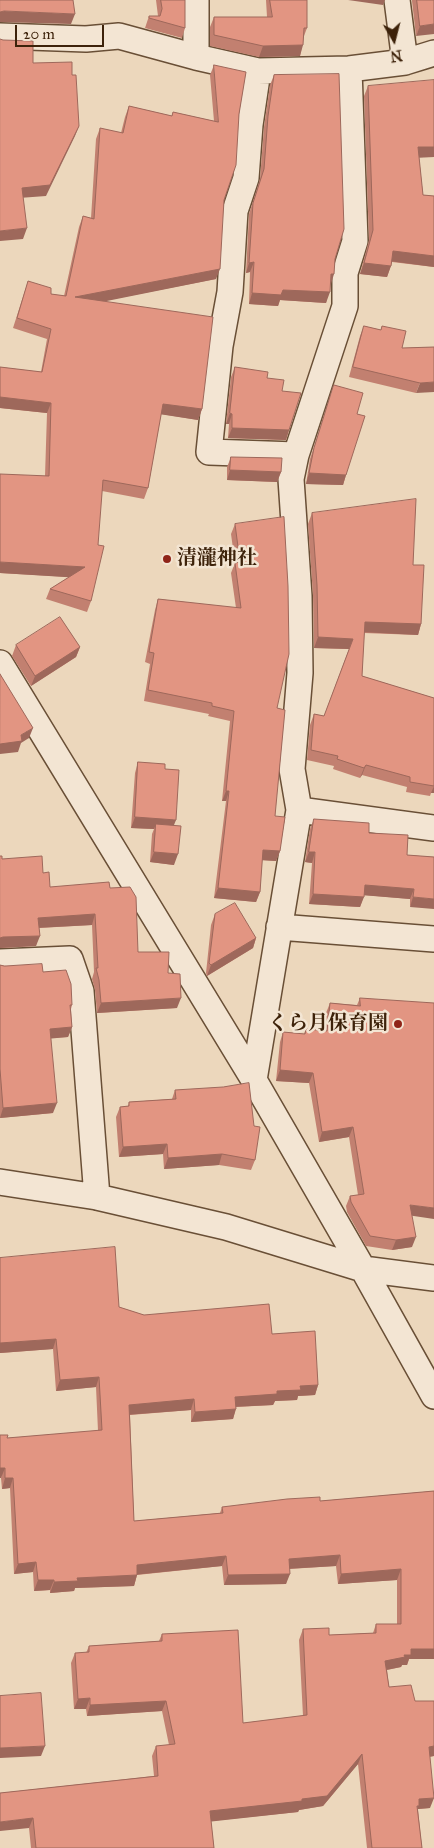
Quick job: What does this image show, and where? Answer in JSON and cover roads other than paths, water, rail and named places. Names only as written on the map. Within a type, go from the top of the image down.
[{"type":"street","points":[[196,0],[196,57]]},
{"type":"street","points":[[396,0],[405,62]]},
{"type":"street","points":[[0,36],[86,39],[119,36],[196,57],[258,71],[349,69],[405,62],[434,53]]},
{"type":"street","points":[[254,1080],[298,810],[292,769],[300,673],[299,596],[291,479],[296,455],[345,306],[345,273],[356,241],[349,69]]},
{"type":"street","points":[[258,71],[250,125],[246,178],[235,211],[230,292],[220,346],[209,452],[296,455]]},
{"type":"street","points":[[0,663],[254,1080],[434,1396]]},
{"type":"street","points":[[298,810],[434,828]]},
{"type":"street","points":[[279,927],[434,939]]},
{"type":"street","points":[[0,962],[70,959],[82,991],[97,1197]]},
{"type":"street","points":[[0,1182],[97,1197],[226,1228],[363,1269],[434,1278]]},
{"type":"place","name":"清瀧神社","points":[[167,559]]},
{"type":"place","name":"くら月保育園","points":[[398,1024]]}]
